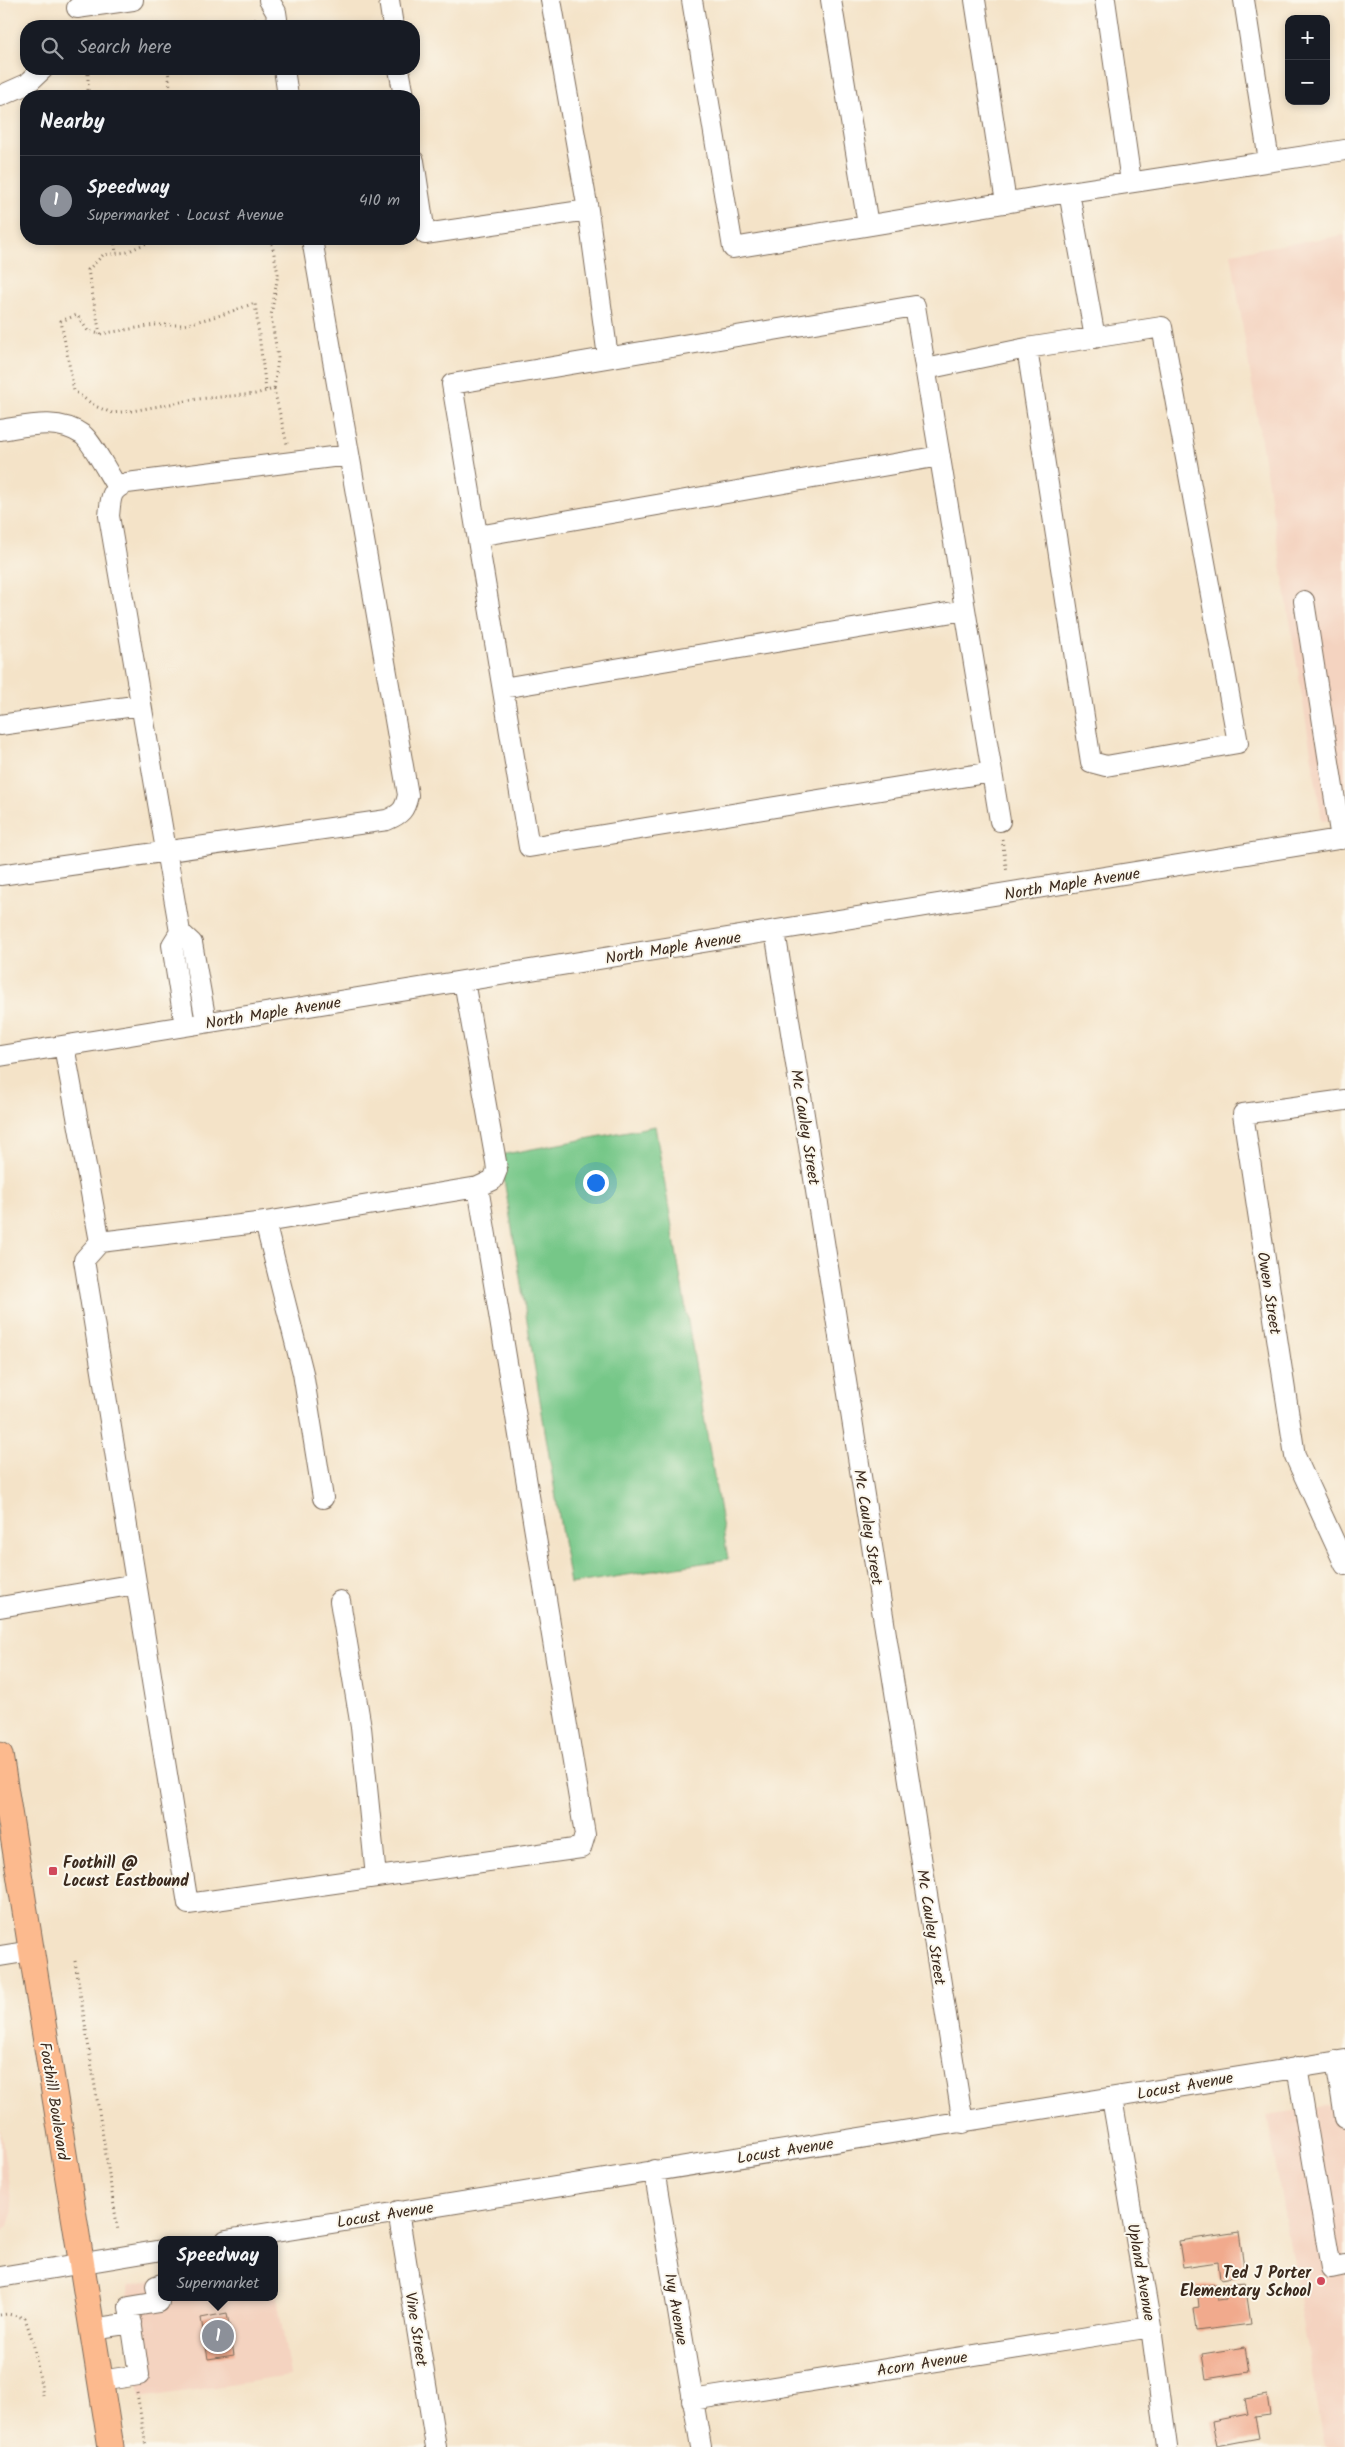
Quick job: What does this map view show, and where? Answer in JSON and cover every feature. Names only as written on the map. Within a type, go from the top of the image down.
[{"type":"main road","name":"Foothill Boulevard","points":[[0,1755],[110,2447]]},
{"type":"street","points":[[76,9],[133,0]]},
{"type":"street","points":[[389,0],[392,20]]},
{"type":"street","points":[[551,0],[588,210],[608,358]]},
{"type":"street","points":[[692,0],[733,248],[1068,192],[1345,150]]},
{"type":"street","points":[[832,0],[868,225]]},
{"type":"street","points":[[974,0],[1006,203]]},
{"type":"street","points":[[1105,0],[1132,182]]},
{"type":"street","points":[[1244,0],[1269,162]]},
{"type":"street","points":[[0,96],[27,84],[37,75]]},
{"type":"street","points":[[285,75],[287,90]]},
{"type":"street","points":[[400,75],[403,90]]},
{"type":"street","points":[[1068,192],[1095,338]]},
{"type":"street","points":[[420,201],[425,234],[588,210]]},
{"type":"street","points":[[0,874],[387,820],[398,815],[405,808],[408,795],[313,245]]},
{"type":"street","points":[[992,772],[529,847],[452,384],[915,306],[926,369],[965,610],[992,772],[1000,821]]},
{"type":"street","points":[[926,369],[1027,348],[1162,327],[1238,743],[1106,766],[1091,762],[1027,348]]},
{"type":"street","points":[[0,430],[40,423],[61,425],[83,436],[117,487]]},
{"type":"street","points":[[206,1022],[192,943],[180,932],[165,851],[109,516],[111,493],[117,487],[127,483],[348,455]]},
{"type":"street","points":[[478,536],[940,456]]},
{"type":"street","points":[[1304,601],[1343,838]]},
{"type":"street","points":[[503,688],[965,610]]},
{"type":"street","points":[[0,725],[140,705]]},
{"type":"street","name":"North Maple Avenue","points":[[0,1056],[1343,838]]},
{"type":"street","name":"Mc Cauley Street","points":[[775,931],[963,2122]]},
{"type":"street","points":[[180,932],[172,945],[185,1026]]},
{"type":"street","points":[[178,977],[198,974]]},
{"type":"street","points":[[464,981],[497,1170],[493,1180],[478,1187],[265,1222],[100,1242],[84,1260],[188,1904],[581,1848],[585,1835],[478,1187]]},
{"type":"street","points":[[64,1046],[100,1242]]},
{"type":"street","name":"Owen Street","points":[[1345,1100],[1243,1114],[1294,1456],[1345,1565]]},
{"type":"street","points":[[265,1222],[303,1373],[323,1498]]},
{"type":"street","points":[[0,1607],[136,1584]]},
{"type":"street","points":[[340,1601],[361,1727],[376,1877]]},
{"type":"street","points":[[0,1956],[31,1951]]},
{"type":"street","points":[[1340,2061],[1345,2118]]},
{"type":"street","name":"Locust Avenue","points":[[261,2236],[398,2211],[1340,2061]]},
{"type":"street","points":[[1297,2067],[1331,2268],[1345,2266]]},
{"type":"street","name":"Upland Avenue","points":[[1112,2098],[1151,2327],[1168,2447]]},
{"type":"street","name":"Ivy Avenue","points":[[654,2170],[701,2447]]},
{"type":"street","name":"Vine Street","points":[[398,2211],[436,2447]]},
{"type":"street","points":[[0,2277],[156,2251],[158,2274]]},
{"type":"street","points":[[100,2381],[139,2374],[129,2307],[159,2301]]},
{"type":"street","points":[[92,2329],[132,2324]]},
{"type":"street","name":"Acorn Avenue","points":[[692,2400],[1151,2327]]},
{"type":"path","points":[[245,20],[275,14]]},
{"type":"path","points":[[88,75],[88,90]]},
{"type":"path","points":[[169,75],[170,90]]},
{"type":"path","points":[[115,245],[116,253]]},
{"type":"path","points":[[100,334],[88,270],[103,255],[127,252],[142,245]]},
{"type":"path","points":[[271,245],[278,274],[271,316],[278,358],[274,389],[291,462]]},
{"type":"path","points":[[266,390],[255,302],[221,316],[184,325],[155,324],[100,334],[88,331],[77,315],[61,321],[74,391],[96,406],[112,413],[132,412],[197,399],[255,394],[274,389]]},
{"type":"path","points":[[1000,821],[1008,876]]},
{"type":"path","points":[[75,1961],[118,2231]]},
{"type":"path","points":[[0,2315],[8,2314],[25,2318],[33,2342],[43,2396]]},
{"type":"path","points":[[138,2397],[146,2447]]},
{"type":"shaded area","points":[[1345,235],[1345,818],[1322,821],[1231,253]]},
{"type":"shaded area","name":"Ted J Porter Elementary School","points":[[1345,2103],[1345,2447],[1325,2447],[1267,2115]]},
{"type":"shaded area","points":[[0,2128],[13,2211],[8,2225],[0,2235]]},
{"type":"shaded area","points":[[158,2280],[158,2301],[278,2301],[290,2376],[140,2398],[126,2304],[129,2285]]},
{"type":"green space","points":[[655,1126],[728,1559],[570,1584],[500,1155]]},
{"type":"building","points":[[1239,2232],[1245,2275],[1220,2279],[1218,2262],[1183,2267],[1179,2241]]},
{"type":"building","points":[[1245,2283],[1251,2324],[1196,2331],[1193,2308],[1199,2307],[1197,2287],[1216,2284],[1218,2300],[1226,2299],[1224,2285]]},
{"type":"building","points":[[227,2313],[234,2355],[208,2359],[201,2318]]},
{"type":"building","points":[[1245,2347],[1249,2372],[1206,2379],[1202,2354]]},
{"type":"building","points":[[1267,2395],[1270,2415],[1255,2417],[1259,2438],[1217,2446],[1212,2421],[1248,2414],[1245,2399]]},
{"type":"place","name":"Foothill @ Locust Eastbound","points":[[53,1871]]},
{"type":"place","name":"Ted J Porter Elementary School","points":[[1321,2281]]},
{"type":"place","name":"Speedway","points":[[218,2336]]}]
